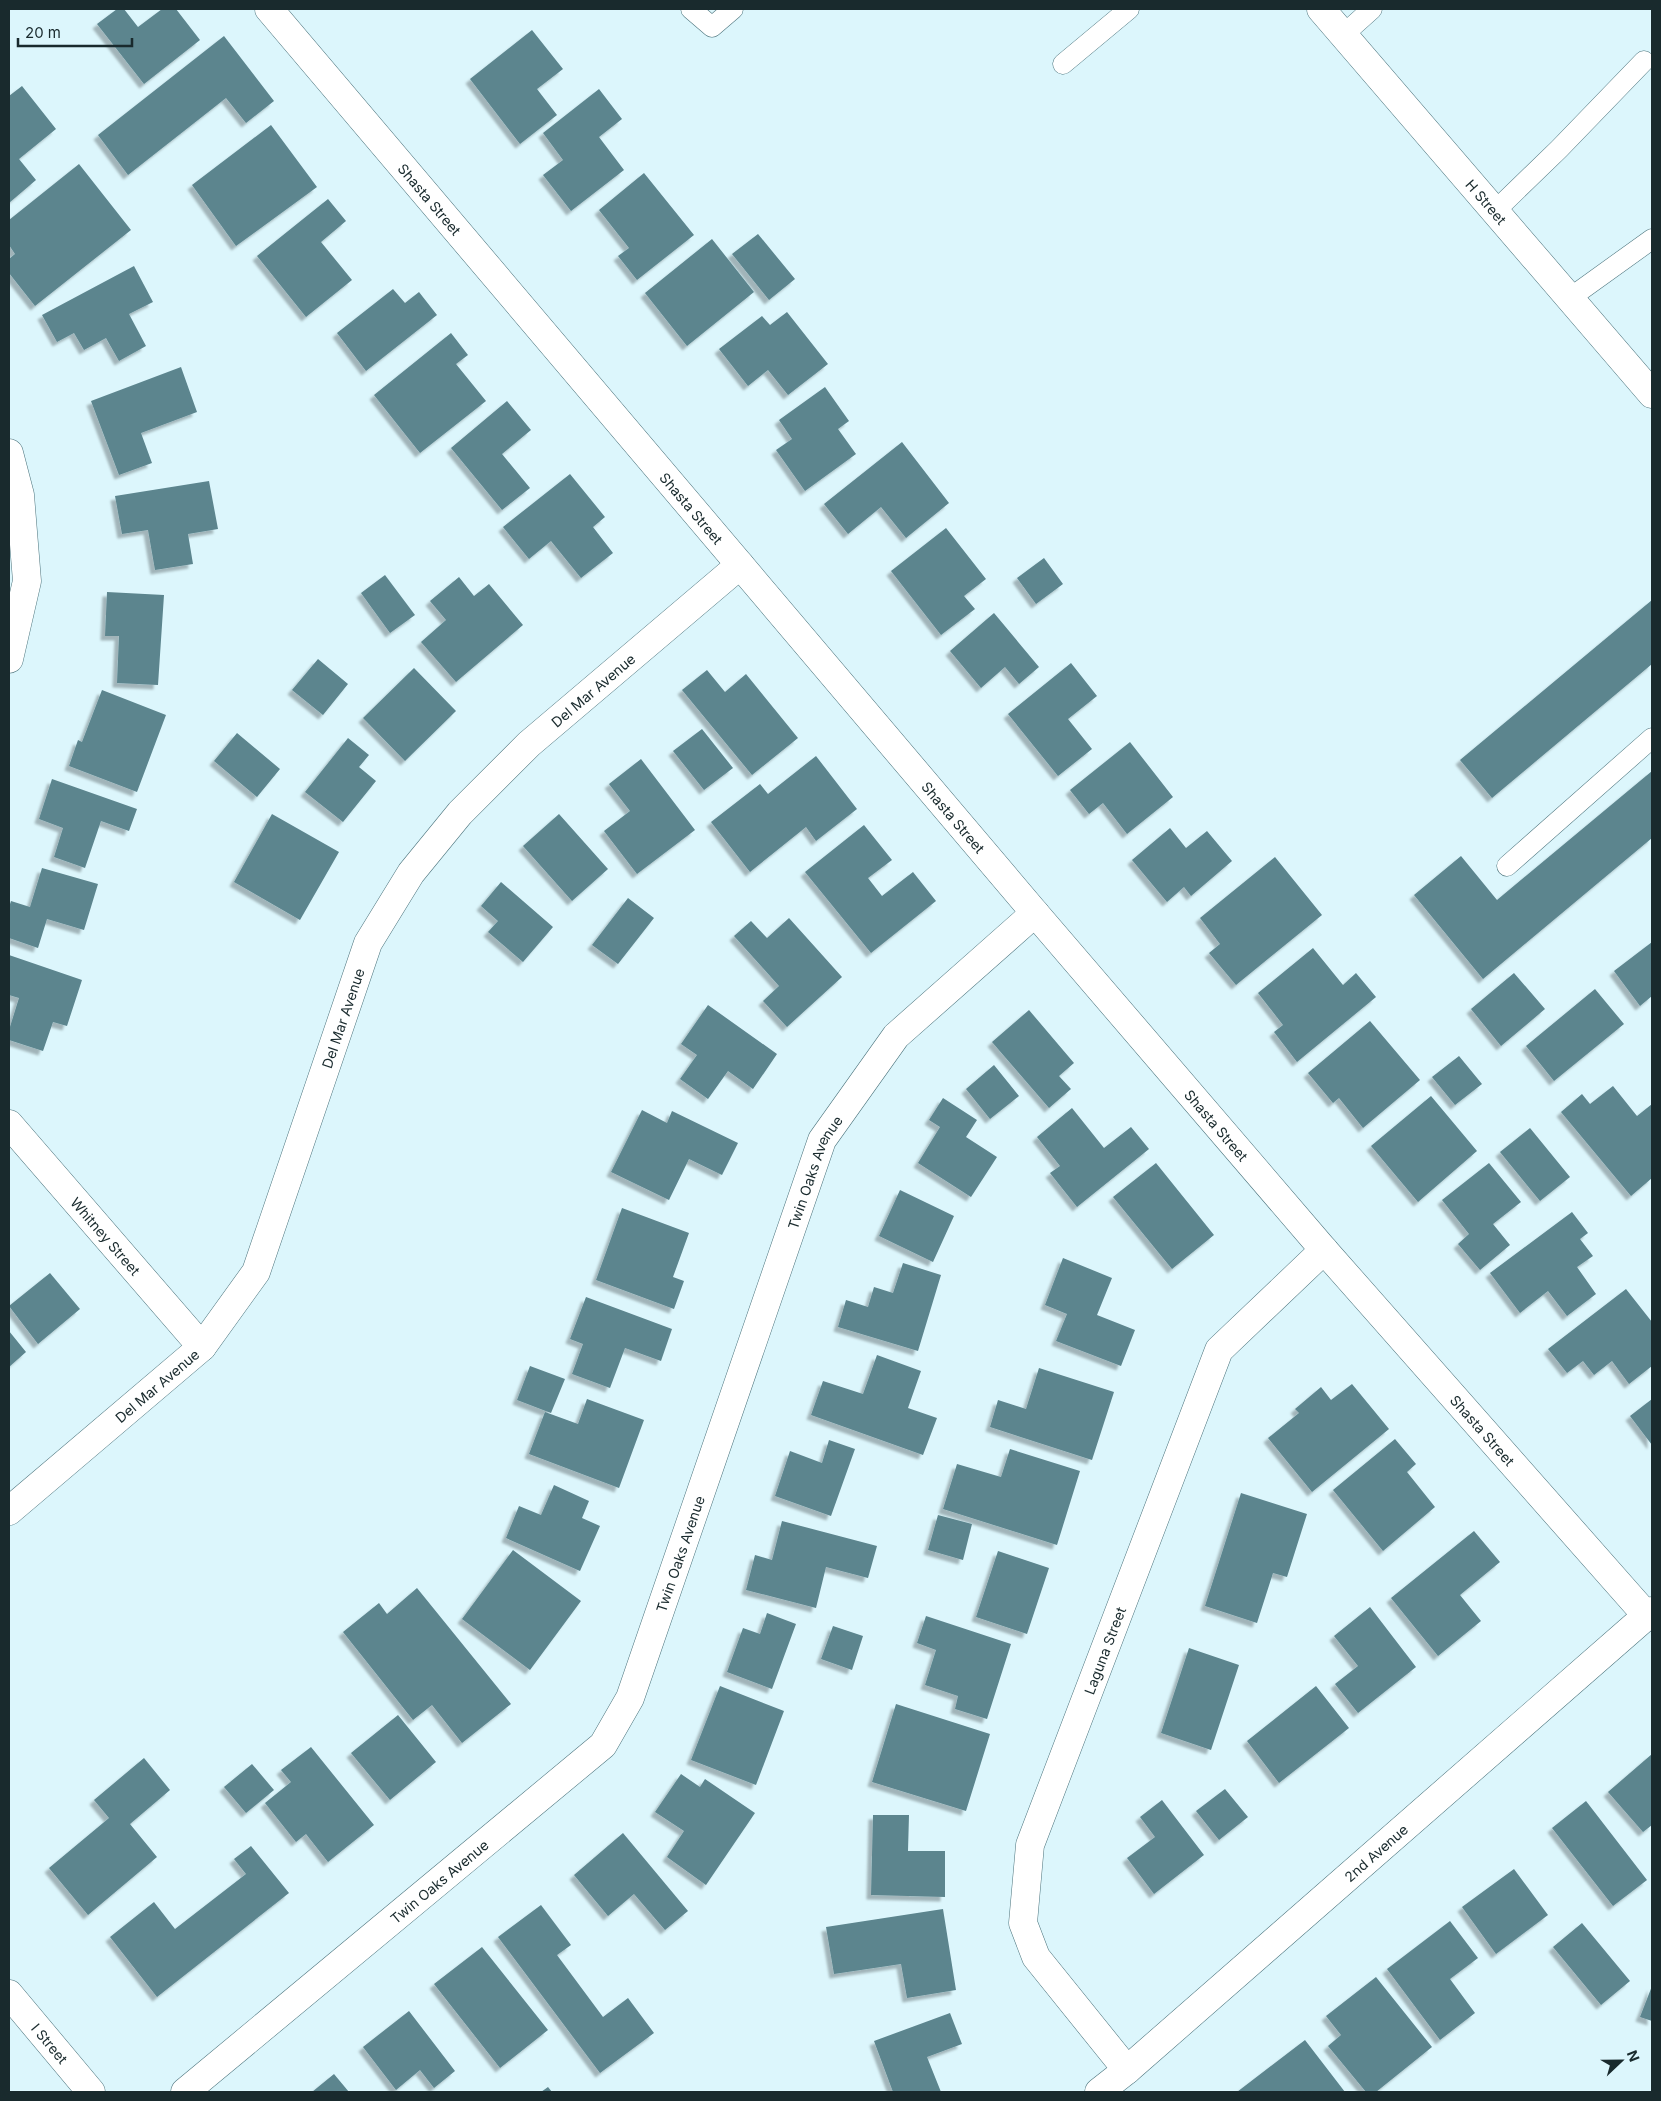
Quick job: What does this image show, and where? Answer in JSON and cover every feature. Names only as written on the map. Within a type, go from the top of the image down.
[{"type":"street","name":"Shasta Street","points":[[269,9],[1035,914],[1324,1250],[1650,1614]]},
{"type":"street","name":"H Street","points":[[1321,9],[1652,394]]},
{"type":"street","points":[[9,453],[20,495],[27,581],[9,659]]},
{"type":"street","name":"Del Mar Avenue","points":[[9,1511],[202,1347],[256,1272],[368,943],[411,873],[460,813],[529,744],[740,565]]},
{"type":"street","name":"Twin Oaks Avenue","points":[[185,2092],[603,1744],[630,1698],[822,1140],[896,1036],[1035,914]]},
{"type":"street","name":"Whitney Street","points":[[9,1124],[202,1347]]},
{"type":"street","name":"Laguna Street","points":[[1127,2070],[1036,1957],[1023,1923],[1030,1845],[1219,1350],[1324,1250]]},
{"type":"street","name":"2nd Avenue","points":[[1099,2092],[1127,2070],[1650,1614]]},
{"type":"street","name":"I Street","points":[[9,1994],[91,2092]]},
{"type":"lane","points":[[691,9],[712,27],[733,9]]},
{"type":"lane","points":[[1063,64],[1129,9]]},
{"type":"lane","points":[[1343,35],[1372,9]]},
{"type":"lane","points":[[1495,211],[1559,149],[1644,61]]},
{"type":"lane","points":[[1570,298],[1652,239]]},
{"type":"lane","points":[[1507,866],[1652,738]]},
{"type":"building","points":[[117,9],[124,9],[138,27],[162,9],[176,9],[200,40],[144,84],[97,24]]},
{"type":"building","points":[[532,30],[563,69],[537,89],[557,115],[520,144],[470,79]]},
{"type":"building","points":[[224,36],[274,101],[246,123],[226,98],[128,175],[98,135]]},
{"type":"building","points":[[22,86],[56,129],[19,159],[36,180],[9,203],[9,96]]},
{"type":"building","points":[[599,89],[622,119],[599,137],[624,170],[571,211],[543,175],[563,160],[543,133]]},
{"type":"building","points":[[271,125],[317,187],[236,246],[192,185]]},
{"type":"building","points":[[79,164],[131,230],[35,306],[9,273],[9,259],[15,254],[9,245],[9,220]]},
{"type":"building","points":[[644,173],[694,235],[637,280],[618,256],[629,248],[599,210]]},
{"type":"building","points":[[328,199],[346,221],[321,242],[352,280],[306,317],[257,256]]},
{"type":"building","points":[[758,234],[795,279],[769,300],[732,254]]},
{"type":"building","points":[[712,239],[754,292],[687,346],[645,293]]},
{"type":"building","points":[[134,266],[153,302],[129,314],[146,346],[119,361],[106,338],[84,350],[74,333],[57,342],[42,315]]},
{"type":"building","points":[[393,289],[405,303],[419,292],[437,315],[366,371],[337,333]]},
{"type":"building","points":[[787,312],[828,364],[788,395],[768,370],[748,386],[719,349],[762,316],[770,325]]},
{"type":"building","points":[[451,333],[468,355],[456,364],[486,401],[420,453],[374,395]]},
{"type":"building","points":[[181,367],[197,412],[141,433],[152,463],[119,475],[91,401]]},
{"type":"building","points":[[825,387],[849,421],[838,429],[856,454],[805,491],[776,450],[792,439],[779,420]]},
{"type":"building","points":[[507,401],[531,430],[502,454],[530,488],[502,510],[451,448]]},
{"type":"building","points":[[902,442],[949,503],[906,538],[881,507],[848,534],[824,504]]},
{"type":"building","points":[[570,474],[605,517],[593,527],[613,553],[581,578],[551,541],[529,559],[503,527]]},
{"type":"building","points":[[209,481],[218,529],[188,534],[193,564],[155,570],[148,530],[122,534],[115,496]]},
{"type":"building","points":[[946,528],[986,579],[964,596],[975,609],[941,635],[891,571]]},
{"type":"building","points":[[1044,558],[1063,584],[1036,604],[1017,578]]},
{"type":"building","points":[[385,575],[415,615],[390,633],[361,593]]},
{"type":"building","points":[[459,577],[474,596],[489,584],[523,625],[456,682],[421,642],[446,620],[430,601]]},
{"type":"building","points":[[107,592],[164,595],[158,685],[117,683],[119,636],[105,636]]},
{"type":"building","points":[[1652,600],[1652,664],[1492,798],[1460,760]]},
{"type":"building","points":[[994,613],[1039,667],[1019,684],[1005,667],[981,688],[950,651]]},
{"type":"building","points":[[318,659],[348,684],[323,715],[292,690]]},
{"type":"building","points":[[1071,663],[1097,696],[1068,719],[1092,749],[1058,776],[1008,714]]},
{"type":"building","points":[[414,668],[456,711],[405,761],[363,718]]},
{"type":"building","points":[[707,670],[725,692],[746,674],[798,738],[752,775],[682,690]]},
{"type":"building","points":[[102,690],[166,715],[137,792],[69,766],[78,740],[82,742]]},
{"type":"building","points":[[702,729],[733,768],[704,790],[673,751]]},
{"type":"building","points":[[237,733],[280,769],[257,797],[214,761]]},
{"type":"building","points":[[348,738],[369,755],[359,767],[376,781],[343,822],[305,792]]},
{"type":"building","points":[[1130,742],[1173,797],[1127,834],[1103,803],[1089,814],[1070,790]]},
{"type":"building","points":[[816,756],[857,809],[816,841],[806,827],[750,872],[711,822],[760,784],[768,794]]},
{"type":"building","points":[[641,759],[695,830],[637,874],[604,831],[630,811],[609,784]]},
{"type":"building","points":[[1652,771],[1652,838],[1483,979],[1414,895],[1461,856],[1497,900]]},
{"type":"building","points":[[52,779],[137,809],[129,831],[101,821],[85,868],[54,857],[63,828],[39,819]]},
{"type":"building","points":[[272,814],[339,852],[300,920],[234,882]]},
{"type":"building","points":[[559,814],[608,869],[572,901],[523,846]]},
{"type":"building","points":[[864,825],[892,860],[868,878],[882,896],[913,872],[936,901],[871,953],[805,872]]},
{"type":"building","points":[[1170,828],[1186,848],[1207,831],[1232,861],[1191,896],[1184,887],[1167,902],[1132,860]]},
{"type":"building","points":[[1275,857],[1322,915],[1236,985],[1209,953],[1220,944],[1200,918]]},
{"type":"building","points":[[42,868],[98,884],[84,930],[47,919],[38,948],[9,938],[9,907],[11,901],[30,907]]},
{"type":"building","points":[[501,882],[553,927],[523,962],[488,932],[498,921],[481,906]]},
{"type":"building","points":[[628,898],[654,918],[618,964],[592,945]]},
{"type":"building","points":[[789,918],[842,977],[787,1027],[763,1001],[779,986],[734,936],[751,921],[767,938]]},
{"type":"building","points":[[1652,942],[1652,996],[1640,1006],[1614,971]]},
{"type":"building","points":[[1313,948],[1343,985],[1356,973],[1376,997],[1297,1062],[1274,1032],[1283,1025],[1258,993]]},
{"type":"building","points":[[9,955],[82,980],[67,1026],[53,1022],[43,1051],[9,1040],[9,1030],[19,998],[9,995]]},
{"type":"building","points":[[1514,973],[1545,1009],[1501,1046],[1471,1009]]},
{"type":"building","points":[[1595,989],[1624,1024],[1554,1081],[1526,1046]]},
{"type":"building","points":[[708,1005],[777,1054],[753,1089],[728,1071],[708,1099],[680,1079],[697,1055],[681,1044]]},
{"type":"building","points":[[1029,1010],[1074,1063],[1059,1076],[1071,1089],[1049,1108],[992,1042]]},
{"type":"building","points":[[1370,1021],[1420,1080],[1363,1128],[1339,1098],[1333,1103],[1308,1073]]},
{"type":"building","points":[[1459,1056],[1482,1084],[1455,1105],[1432,1077]]},
{"type":"building","points":[[994,1065],[1019,1096],[990,1119],[966,1089]]},
{"type":"building","points":[[1613,1086],[1637,1116],[1652,1104],[1652,1178],[1631,1196],[1561,1112],[1582,1094],[1590,1104]]},
{"type":"building","points":[[1431,1096],[1477,1151],[1418,1202],[1371,1146]]},
{"type":"building","points":[[943,1098],[977,1120],[966,1137],[997,1157],[971,1197],[918,1163],[940,1127],[929,1120]]},
{"type":"building","points":[[1072,1108],[1104,1148],[1131,1127],[1149,1149],[1077,1207],[1050,1173],[1060,1166],[1037,1137]]},
{"type":"building","points":[[642,1110],[667,1123],[672,1111],[738,1143],[722,1175],[689,1159],[669,1200],[611,1172]]},
{"type":"building","points":[[1530,1128],[1570,1177],[1540,1201],[1500,1152]]},
{"type":"building","points":[[1156,1163],[1214,1235],[1172,1269],[1113,1197]]},
{"type":"building","points":[[1489,1163],[1521,1202],[1493,1224],[1510,1245],[1480,1270],[1458,1244],[1469,1234],[1442,1200]]},
{"type":"building","points":[[900,1190],[954,1216],[933,1262],[879,1236]]},
{"type":"building","points":[[622,1208],[689,1233],[673,1277],[684,1281],[674,1309],[596,1280]]},
{"type":"building","points":[[1572,1212],[1588,1233],[1580,1239],[1593,1256],[1577,1267],[1596,1294],[1567,1316],[1548,1291],[1520,1313],[1490,1273]]},
{"type":"building","points":[[1063,1258],[1112,1278],[1097,1315],[1135,1330],[1121,1366],[1056,1341],[1067,1314],[1045,1305]]},
{"type":"building","points":[[903,1263],[941,1275],[918,1351],[838,1327],[846,1300],[868,1307],[874,1287],[893,1293]]},
{"type":"building","points":[[50,1273],[80,1309],[38,1344],[9,1306]]},
{"type":"building","points":[[1626,1289],[1652,1322],[1652,1366],[1629,1384],[1612,1361],[1594,1375],[1583,1361],[1567,1373],[1548,1349]]},
{"type":"building","points":[[586,1297],[672,1329],[661,1361],[625,1348],[610,1388],[572,1374],[583,1344],[570,1339]]},
{"type":"building","points":[[9,1331],[26,1352],[9,1367]]},
{"type":"building","points":[[877,1355],[921,1371],[908,1408],[937,1418],[923,1455],[811,1415],[823,1381],[863,1394]]},
{"type":"building","points":[[530,1366],[565,1379],[551,1413],[517,1400]]},
{"type":"building","points":[[1039,1368],[1114,1392],[1092,1460],[990,1427],[998,1400],[1026,1409]]},
{"type":"building","points":[[1352,1384],[1389,1429],[1312,1492],[1268,1438],[1299,1413],[1295,1409],[1321,1387],[1331,1400]]},
{"type":"building","points":[[587,1399],[644,1420],[619,1488],[529,1454],[545,1412],[578,1424]]},
{"type":"building","points":[[1652,1399],[1652,1445],[1630,1416]]},
{"type":"building","points":[[1395,1439],[1416,1464],[1407,1472],[1435,1507],[1383,1551],[1333,1490]]},
{"type":"building","points":[[829,1440],[855,1449],[831,1516],[775,1496],[790,1451],[822,1463]]},
{"type":"building","points":[[1010,1449],[1080,1471],[1057,1545],[943,1509],[957,1464],[1001,1477]]},
{"type":"building","points":[[554,1485],[589,1501],[582,1518],[600,1526],[580,1571],[506,1538],[519,1506],[541,1515]]},
{"type":"building","points":[[1241,1493],[1307,1514],[1287,1577],[1273,1573],[1257,1623],[1205,1606]]},
{"type":"building","points":[[938,1515],[972,1524],[963,1560],[928,1550]]},
{"type":"building","points":[[782,1521],[877,1546],[868,1578],[826,1567],[816,1608],[746,1590],[755,1555],[772,1560]]},
{"type":"building","points":[[1474,1531],[1500,1562],[1460,1595],[1481,1621],[1438,1656],[1391,1598]]},
{"type":"building","points":[[513,1550],[581,1601],[530,1670],[462,1619]]},
{"type":"building","points":[[998,1551],[1049,1568],[1027,1634],[976,1617]]},
{"type":"building","points":[[417,1588],[511,1704],[462,1743],[432,1705],[413,1720],[343,1632],[379,1603],[387,1614]]},
{"type":"building","points":[[1370,1607],[1416,1667],[1358,1713],[1335,1684],[1358,1666],[1334,1636]]},
{"type":"building","points":[[767,1613],[796,1624],[772,1689],[727,1672],[743,1628],[760,1634]]},
{"type":"building","points":[[926,1616],[1011,1644],[987,1719],[955,1709],[958,1696],[925,1685],[936,1650],[917,1643]]},
{"type":"building","points":[[833,1626],[863,1636],[852,1670],[821,1659]]},
{"type":"building","points":[[1189,1648],[1239,1665],[1211,1750],[1161,1733]]},
{"type":"building","points":[[720,1686],[784,1711],[756,1785],[691,1760]]},
{"type":"building","points":[[1316,1686],[1349,1728],[1279,1783],[1247,1741]]},
{"type":"building","points":[[896,1704],[990,1734],[966,1811],[872,1782]]},
{"type":"building","points":[[398,1715],[436,1762],[390,1800],[351,1753]]},
{"type":"building","points":[[311,1747],[374,1825],[328,1862],[306,1834],[296,1842],[265,1803],[291,1782],[281,1770]]},
{"type":"building","points":[[1652,1754],[1652,1825],[1643,1832],[1608,1792]]},
{"type":"building","points":[[144,1758],[170,1790],[130,1824],[157,1857],[88,1915],[49,1868],[109,1818],[94,1800]]},
{"type":"building","points":[[252,1764],[274,1790],[246,1813],[224,1787]]},
{"type":"building","points":[[681,1774],[700,1787],[705,1779],[755,1813],[706,1885],[667,1857],[684,1831],[655,1812]]},
{"type":"building","points":[[1225,1789],[1248,1817],[1219,1840],[1196,1811]]},
{"type":"building","points":[[1162,1800],[1204,1855],[1154,1894],[1127,1858],[1155,1837],[1140,1817]]},
{"type":"building","points":[[1586,1801],[1647,1880],[1613,1906],[1552,1828]]},
{"type":"building","points":[[873,1815],[909,1815],[908,1851],[945,1851],[945,1897],[871,1895]]},
{"type":"building","points":[[623,1833],[688,1911],[665,1930],[634,1894],[608,1916],[574,1875]]},
{"type":"building","points":[[251,1846],[289,1893],[157,1997],[110,1937],[154,1902],[175,1929],[246,1874],[234,1859]]},
{"type":"building","points":[[1514,1869],[1548,1915],[1496,1954],[1462,1907]]},
{"type":"building","points":[[541,1905],[571,1945],[557,1955],[603,2017],[628,1998],[654,2033],[600,2073],[498,1937]]},
{"type":"building","points":[[943,1909],[956,1990],[907,1998],[901,1964],[834,1974],[826,1927]]},
{"type":"building","points":[[1450,1921],[1478,1958],[1450,1979],[1475,2013],[1440,2040],[1387,1969]]},
{"type":"building","points":[[1582,1923],[1630,1981],[1601,2005],[1553,1947]]},
{"type":"building","points":[[482,1947],[548,2030],[500,2068],[434,1984]]},
{"type":"building","points":[[1376,1977],[1432,2047],[1376,2092],[1366,2092],[1328,2046],[1341,2035],[1326,2016]]},
{"type":"building","points":[[1652,1986],[1652,2021],[1640,2017]]},
{"type":"building","points":[[409,2011],[455,2071],[434,2088],[420,2070],[396,2090],[363,2047]]},
{"type":"building","points":[[950,2013],[962,2044],[927,2057],[941,2092],[893,2092],[874,2041]]},
{"type":"building","points":[[1305,2040],[1345,2092],[1237,2092]]},
{"type":"building","points":[[334,2074],[349,2092],[312,2092]]},
{"type":"building","points":[[548,2087],[552,2092],[541,2092]]}]
